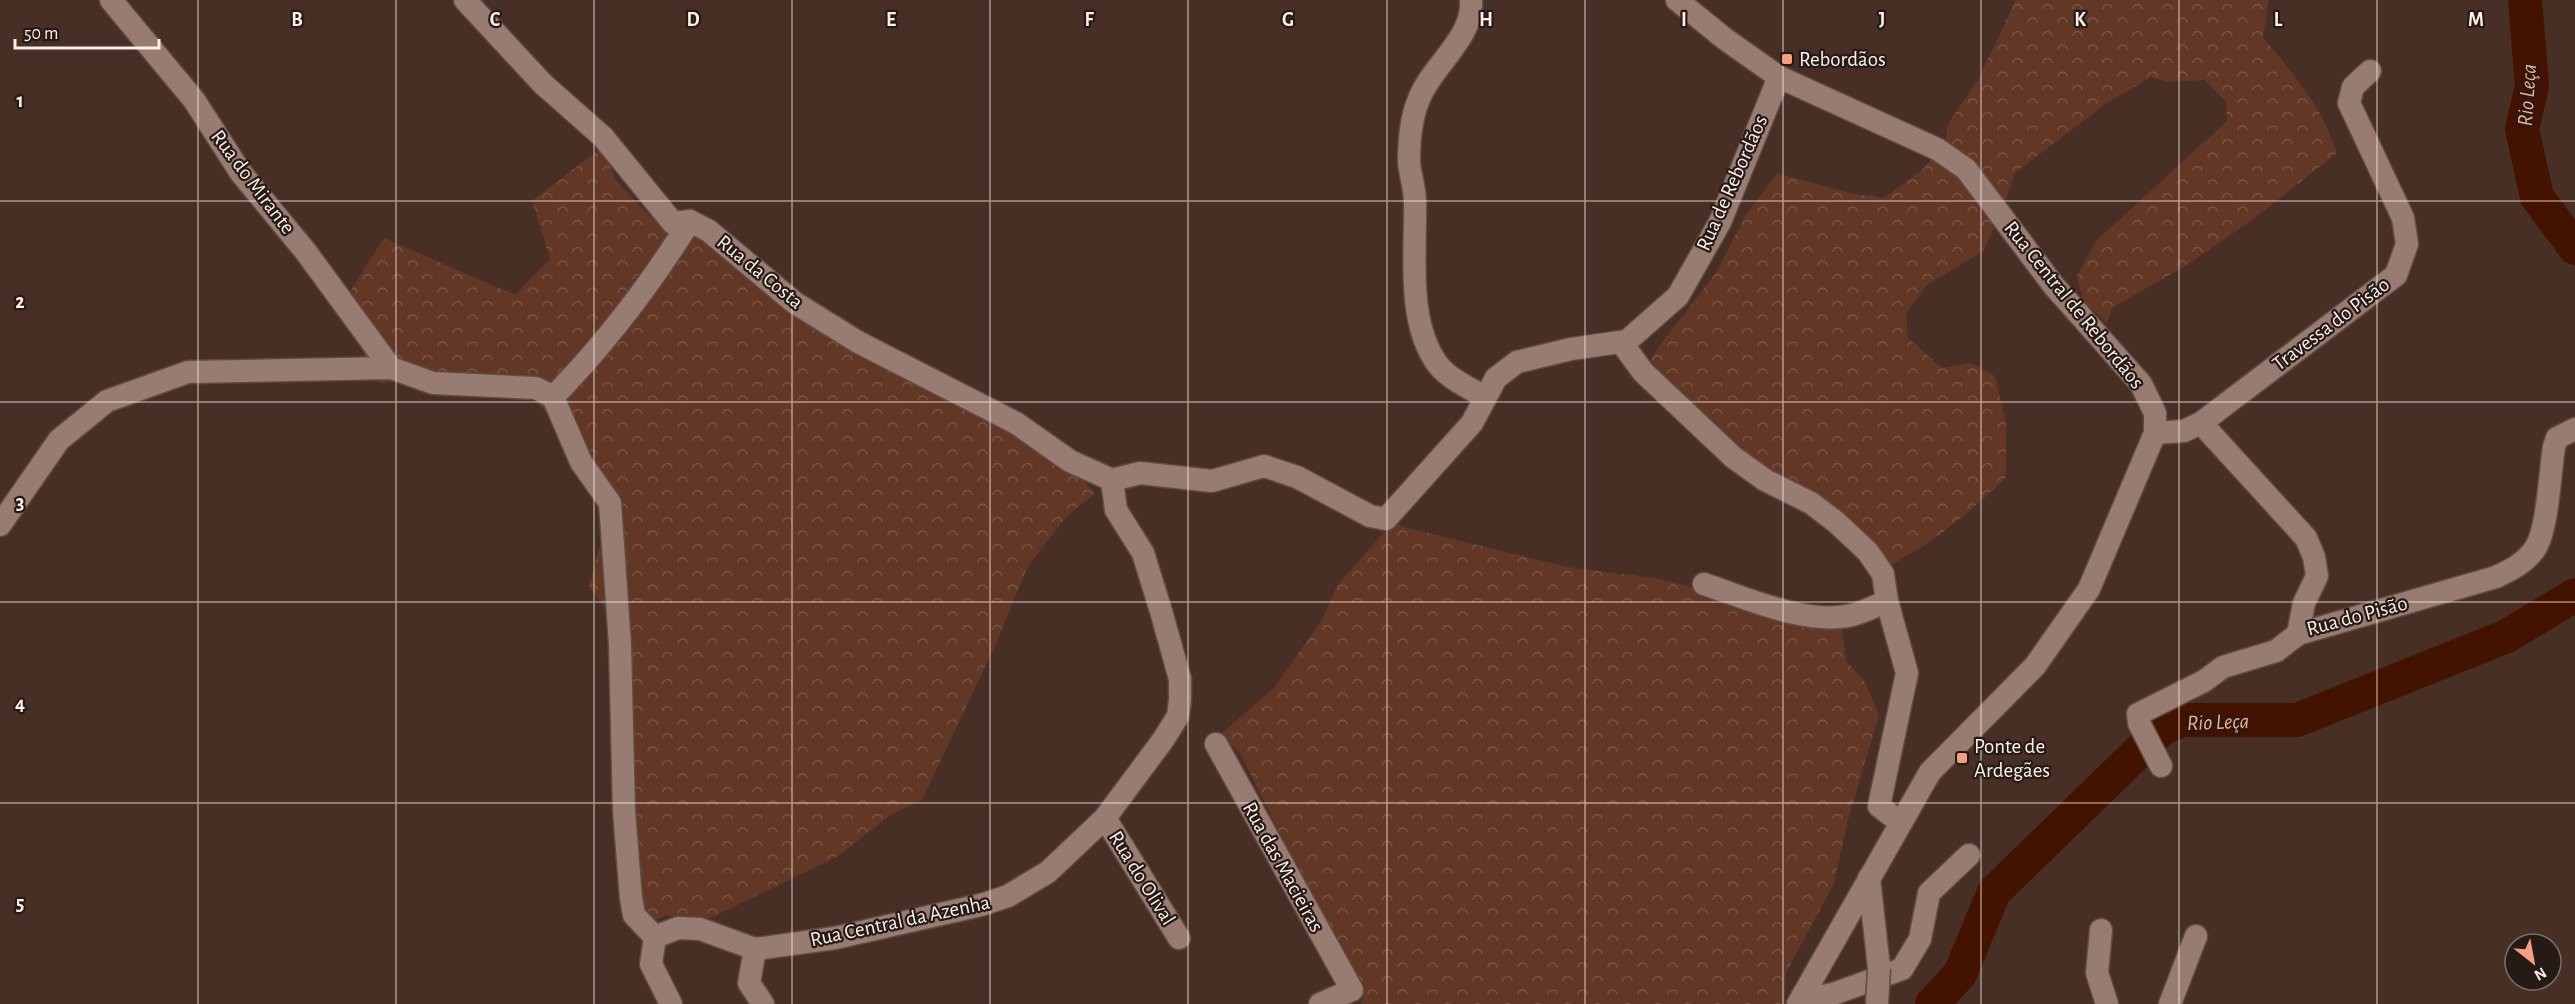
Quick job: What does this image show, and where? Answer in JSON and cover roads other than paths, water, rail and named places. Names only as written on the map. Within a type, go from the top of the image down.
[{"type":"street","name":"Rua do Mirante","points":[[111,0],[194,100],[241,173],[306,252],[391,368]]},
{"type":"street","name":"Rua da Costa","points":[[465,0],[543,84],[603,137],[673,223],[690,221],[709,231],[795,303],[858,342],[1006,417],[1070,460],[1112,480]]},
{"type":"street","points":[[1471,0],[1472,15],[1418,101],[1409,164],[1415,186],[1414,270],[1421,328],[1434,360],[1450,376],[1485,396]]},
{"type":"street","name":"Rua Central de Rebordãos","points":[[1677,0],[1725,39],[1779,77],[1937,149],[1966,169],[2054,286],[2141,384],[2155,413],[2155,434]]},
{"type":"street","name":"Travessa do Pisão","points":[[2201,423],[2396,275],[2407,244],[2403,218],[2349,103],[2353,87],[2370,71]]},
{"type":"street","name":"Rua de Rebordãos","points":[[1112,480],[1140,473],[1212,481],[1264,466],[1297,477],[1370,516],[1386,519],[1472,423],[1496,378],[1517,362],[1571,349],[1627,341],[1678,296],[1720,222],[1779,77]]},
{"type":"street","points":[[553,397],[596,353],[656,276],[690,221]]},
{"type":"street","points":[[1621,342],[1643,372],[1733,457],[1765,480],[1811,503],[1860,544],[1883,574],[1887,601],[1907,673],[1879,806],[1901,823]]},
{"type":"street","points":[[0,525],[59,440],[107,401],[188,372],[391,368],[433,383],[536,388],[553,397],[581,462],[610,503],[620,632],[624,811],[631,898],[634,915],[655,937],[651,964],[671,1004]]},
{"type":"street","points":[[1801,1003],[1930,772],[2035,666],[2089,589],[2155,434],[2184,431],[2201,423]]},
{"type":"street","name":"Rua do Pisão","points":[[2201,423],[2306,538],[2314,557],[2317,576],[2304,603],[2298,634],[2496,577],[2514,569],[2537,546],[2542,531],[2554,447],[2558,438],[2575,429]]},
{"type":"street","name":"Rua Central da Azenha","points":[[655,937],[678,928],[700,929],[755,949],[835,938],[981,905],[1008,896],[1048,872],[1105,818],[1178,716],[1180,679],[1143,553],[1116,510],[1112,480]]},
{"type":"street","points":[[1704,584],[1771,607],[1818,616],[1851,615],[1887,601]]},
{"type":"street","points":[[2161,766],[2139,723],[2138,714],[2204,681],[2223,667],[2276,651],[2298,634]]},
{"type":"street","name":"Rua das Macieiras","points":[[1216,744],[1352,990],[1320,1004]]},
{"type":"street","name":"Rua do Olival","points":[[1105,818],[1179,938]]},
{"type":"street","points":[[1801,1003],[1902,969],[1920,939],[1929,893],[1969,855]]},
{"type":"street","points":[[1869,878],[1879,968],[1877,1004]]},
{"type":"street","points":[[2101,930],[2097,973],[2107,1004]]},
{"type":"street","points":[[2170,1004],[2196,936]]},
{"type":"street","points":[[755,949],[749,983],[763,1004]]},
{"type":"waterway","name":"Rio Leça","points":[[2525,0],[2532,86],[2522,129],[2537,197],[2575,248]]},
{"type":"waterway","name":"Rio Leça","points":[[1932,1004],[1960,974],[1994,892],[2163,728],[2183,720],[2297,720],[2507,636],[2575,595]]},
{"type":"place","name":"Rebordãos","points":[[1787,59]]},
{"type":"place","name":"Ponte de Ardegães","points":[[1962,758]]}]
